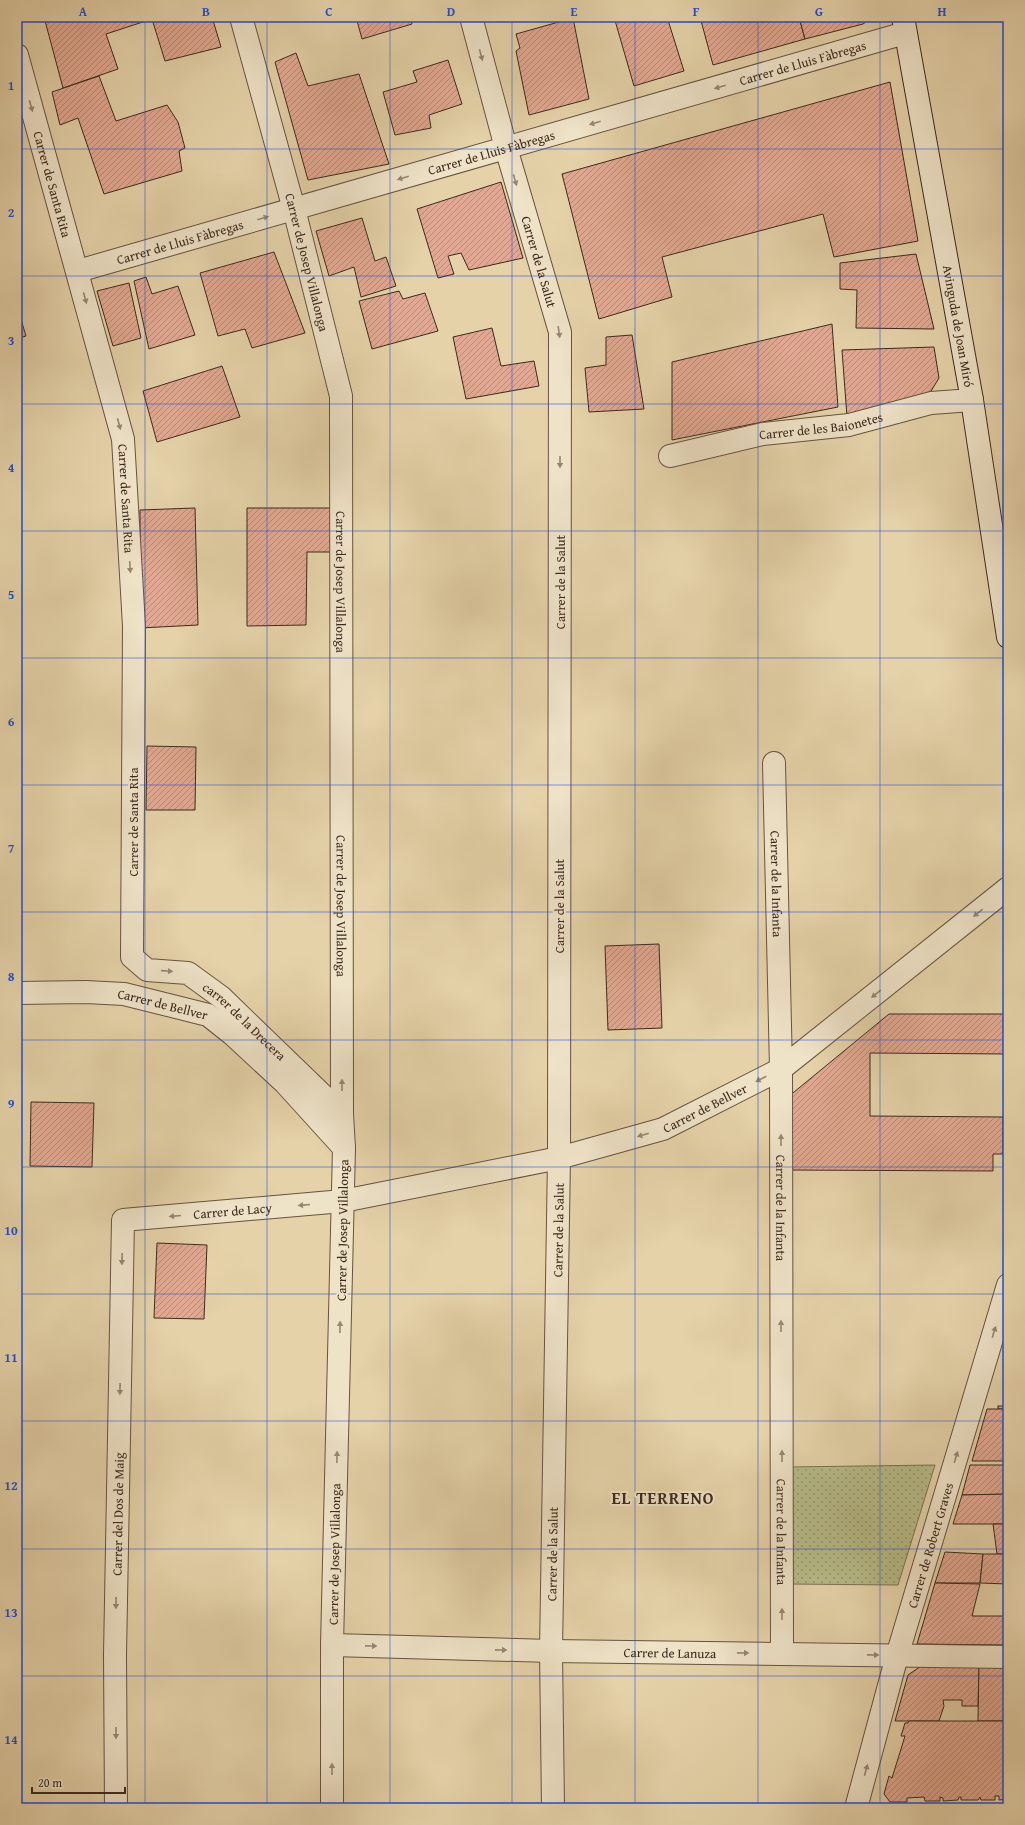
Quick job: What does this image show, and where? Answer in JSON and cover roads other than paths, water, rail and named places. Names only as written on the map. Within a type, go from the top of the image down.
[{"type":"street","name":"Carrer de Josep Villalonga","points":[[242,17],[294,209],[341,396],[342,1114],[344,1148],[332,1645],[332,1808]]},
{"type":"street","name":"Carrer de la Salut","points":[[471,17],[506,148],[560,332],[559,1158],[551,1651],[553,1808]]},
{"type":"street","points":[[912,61],[914,36],[920,17]]},
{"type":"street","name":"Carrer de Lluis Fàbregas","points":[[78,272],[506,148],[904,25]]},
{"type":"street","name":"Avinguda de Joan Miró","points":[[904,25],[912,61],[972,400],[1008,637]]},
{"type":"street","name":"Carrer de Santa Rita","points":[[17,55],[123,439],[134,626],[132,957]]},
{"type":"street","name":"Carrer de les Baionetes","points":[[670,456],[763,434],[849,425],[931,403],[972,400]]},
{"type":"street","name":"Carrer de la Infanta","points":[[774,763],[781,1069],[782,1653]]},
{"type":"street","name":"Carrer de Bellver","points":[[343,1201],[559,1158],[663,1129],[781,1069],[1008,888]]},
{"type":"street","name":"carrer de la Drecera","points":[[132,957],[147,970],[188,973],[221,997],[342,1114]]},
{"type":"street","name":"Carrer de Bellver","points":[[20,993],[86,992],[124,994],[208,1015],[232,1034],[285,1083],[344,1148]]},
{"type":"street","name":"Carrer de Lacy","points":[[123,1220],[343,1201]]},
{"type":"street","name":"Carrer del Dos de Maig","points":[[116,1808],[115,1656],[123,1220]]},
{"type":"street","name":"Carrer de Robert Graves","points":[[856,1808],[897,1656],[1008,1284]]},
{"type":"street","name":"Carrer de Lanuza","points":[[332,1645],[551,1651],[782,1653],[897,1656],[1008,1656]]},
{"type":"district","name":"EL TERRENO","points":[[663,1498]]}]
